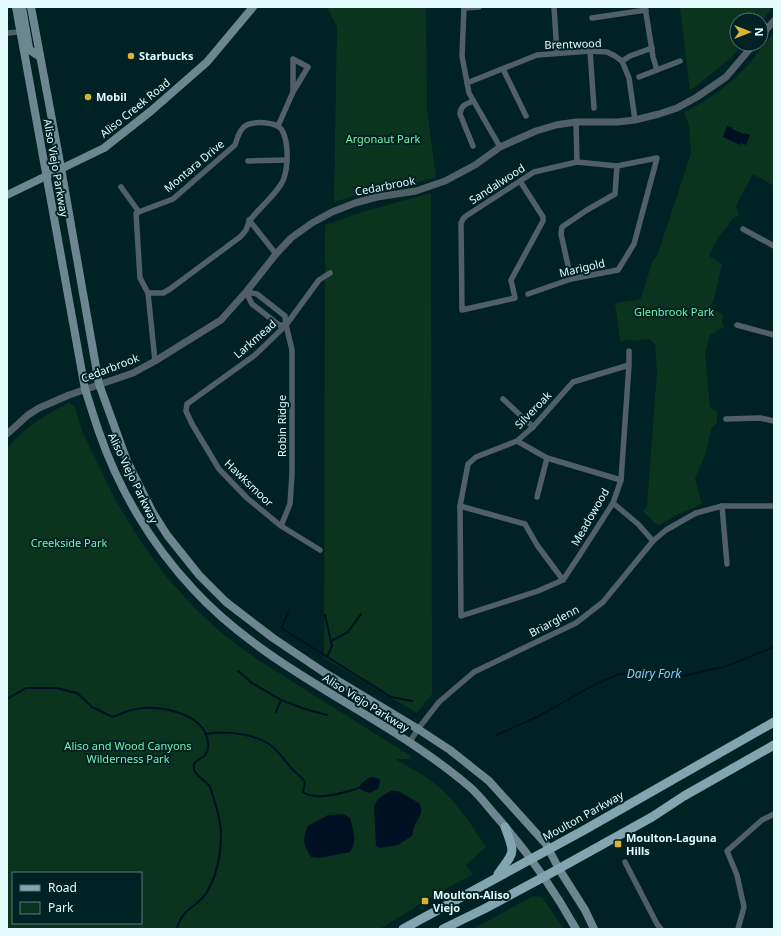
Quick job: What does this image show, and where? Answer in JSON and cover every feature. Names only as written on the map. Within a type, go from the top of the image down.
[{"type":"main road","name":"Aliso Viejo Parkway","points":[[16,7],[85,389],[99,434],[115,471],[132,505],[148,532],[193,590],[245,637],[279,662],[409,743],[472,789],[532,859],[576,929]]},
{"type":"main road","points":[[22,7],[29,48],[39,56]]},
{"type":"main road","name":"Aliso Viejo Parkway","points":[[31,7],[99,384],[127,461],[152,511],[167,535],[199,575],[226,602],[273,638],[325,673],[418,728],[450,750],[489,781],[549,849],[559,869],[585,910],[594,929]]},
{"type":"main road","name":"Aliso Creek Road","points":[[7,195],[104,148],[169,96],[207,62],[253,7]]},
{"type":"main road","name":"Moulton Parkway","points":[[403,929],[496,877],[532,859],[774,722]]},
{"type":"main road","points":[[443,929],[559,869],[652,817],[684,796],[774,745]]},
{"type":"main road","points":[[496,877],[512,854],[512,843],[505,827]]},
{"type":"street","points":[[479,7],[464,7],[462,56],[469,93],[500,147]]},
{"type":"street","points":[[554,7],[558,53]]},
{"type":"street","points":[[592,18],[645,8],[657,70]]},
{"type":"street","points":[[7,33],[20,32]]},
{"type":"street","points":[[635,120],[629,78],[622,61],[630,56],[652,48]]},
{"type":"street","points":[[590,51],[594,108]]},
{"type":"street","name":"Brentwood","points":[[467,83],[537,55],[590,51],[607,52],[622,61]]},
{"type":"street","name":"Cedarbrook","points":[[7,434],[28,415],[39,408],[69,395],[132,373],[155,361],[221,320],[291,238],[312,223],[332,212],[355,203],[377,197],[416,191],[445,182],[475,165],[500,147],[536,131],[556,125],[576,122],[617,122],[635,120],[671,110],[697,98],[726,77],[747,52]]},
{"type":"street","points":[[148,293],[163,293],[170,289],[240,237],[246,230],[249,220],[271,196],[283,180],[287,160],[282,130],[278,126],[293,92],[308,67],[293,59],[293,92]]},
{"type":"street","points":[[639,77],[680,61]]},
{"type":"street","points":[[503,69],[526,116]]},
{"type":"street","points":[[473,100],[461,108],[460,114],[473,146]]},
{"type":"street","name":"Montara Drive","points":[[138,212],[172,199],[235,145],[238,134],[244,126],[257,122],[278,126]]},
{"type":"street","points":[[576,122],[577,162]]},
{"type":"street","name":"Sandalwood","points":[[520,182],[543,217],[543,221],[511,280],[515,298],[462,310],[461,223],[463,219],[534,172],[577,162],[617,166],[657,158]]},
{"type":"street","name":"Marigold","points":[[528,294],[571,279],[618,270],[634,244],[657,158]]},
{"type":"street","points":[[248,161],[287,160]]},
{"type":"street","points":[[571,279],[561,234],[562,227],[587,210],[615,194],[617,166]]},
{"type":"street","points":[[121,187],[138,212],[136,212],[136,214],[140,278],[148,293],[155,361]]},
{"type":"street","points":[[249,220],[276,254]]},
{"type":"street","points":[[743,229],[774,246]]},
{"type":"street","name":"Larkmead","points":[[186,411],[187,404],[255,355],[286,325],[319,280],[330,273]]},
{"type":"street","points":[[246,292],[252,304],[279,325],[286,325]]},
{"type":"street","name":"Robin Ridge","points":[[246,292],[257,294],[285,316],[292,350],[292,474],[290,504],[281,526]]},
{"type":"street","points":[[271,319],[277,310]]},
{"type":"street","points":[[737,325],[774,335]]},
{"type":"street","name":"Meadowood","points":[[563,580],[612,503],[621,480],[629,351]]},
{"type":"street","name":"Silveroak","points":[[460,506],[468,464],[471,460],[517,441],[533,427],[573,382],[629,365]]},
{"type":"street","points":[[503,399],[533,427]]},
{"type":"street","name":"Hawksmoor","points":[[186,411],[192,424],[219,469],[247,498],[281,526],[320,550]]},
{"type":"street","points":[[726,419],[760,418],[774,421]]},
{"type":"street","points":[[517,441],[547,458],[621,480]]},
{"type":"street","points":[[537,497],[547,458]]},
{"type":"street","points":[[612,503],[638,524],[652,540]]},
{"type":"street","points":[[460,506],[525,524],[537,545],[563,580],[538,591],[461,616],[460,506]]},
{"type":"street","points":[[722,506],[727,564]]},
{"type":"street","name":"Briarglenn","points":[[409,743],[418,728],[439,702],[474,672],[576,623],[603,602],[652,540],[666,530],[696,513],[722,506],[774,506]]},
{"type":"street","points":[[738,929],[744,907],[737,875],[727,851],[762,820],[774,814]]},
{"type":"street","points":[[625,862],[661,929]]},
{"type":"green space","name":"Argonaut Park","points":[[327,7],[426,7],[427,109],[436,177],[405,186],[374,190],[334,202],[337,27]]},
{"type":"green space","points":[[680,7],[773,7],[769,12],[729,12],[729,52],[736,52],[731,58],[690,91]]},
{"type":"green space","name":"Glenbrook Park","points":[[774,33],[774,186],[753,174],[736,206],[739,215],[733,218],[720,235],[709,256],[722,264],[714,299],[710,306],[724,316],[722,321],[724,327],[710,335],[705,354],[710,407],[717,411],[717,422],[711,429],[706,453],[695,479],[702,504],[659,525],[656,524],[643,511],[647,506],[657,372],[655,344],[649,339],[620,341],[615,303],[641,299],[652,262],[657,256],[691,153],[689,125],[684,113],[700,104],[729,83],[758,52],[769,52],[769,39]]},
{"type":"green space","points":[[431,193],[432,694],[417,713],[324,658],[325,225],[362,212]]},
{"type":"green space","name":"Aliso and Wood Canyons Wilderness Park","points":[[69,403],[75,407],[82,431],[117,503],[141,542],[169,580],[219,631],[258,660],[411,756],[409,759],[395,759],[430,780],[447,794],[468,820],[486,847],[466,865],[473,874],[433,896],[380,929],[7,929],[7,448],[28,428]]},
{"type":"green space","points":[[533,896],[542,897],[564,929],[473,929]]},
{"type":"water","points":[[727,126],[744,134],[750,135],[746,145],[741,143],[740,145],[723,137]]},
{"type":"water","points":[[372,777],[380,779],[378,789],[369,793],[359,788],[360,785],[367,779]]},
{"type":"water","points":[[391,791],[398,791],[419,803],[421,807],[421,814],[414,826],[412,836],[398,845],[380,848],[376,846],[374,805],[379,798]]},
{"type":"water","points":[[343,814],[350,818],[353,831],[354,844],[350,852],[319,858],[311,857],[304,842],[308,826],[328,815]]},
{"type":"waterway","points":[[288,613],[281,628],[391,697],[412,701]]},
{"type":"waterway","points":[[331,641],[348,632],[361,614]]},
{"type":"waterway","points":[[325,615],[332,646],[327,657]]},
{"type":"waterway","name":"Dairy Fork","points":[[497,735],[539,716],[594,685],[619,674],[649,673],[678,677],[727,666],[774,647]]},
{"type":"waterway","points":[[238,671],[252,683],[281,700],[276,712]]},
{"type":"waterway","name":"Dairy Fork","points":[[7,699],[26,688],[56,688],[77,693],[92,707],[113,717],[133,710],[158,708],[181,714],[192,719],[201,726],[206,735],[208,746],[205,755],[195,763],[194,769],[195,772],[210,787],[213,796],[221,830],[220,852],[215,874],[207,892],[200,901],[188,910],[176,929]]},
{"type":"waterway","points":[[281,700],[327,715]]},
{"type":"waterway","name":"Dairy Fork","points":[[205,734],[243,734],[262,740],[278,752],[292,769],[304,780],[303,792],[309,795],[332,795],[362,787]]},
{"type":"place","name":"Starbucks","points":[[131,56]]},
{"type":"place","name":"Mobil","points":[[88,97]]},
{"type":"place","name":"Moulton-Laguna Hills","points":[[618,844]]},
{"type":"place","name":"Moulton-Aliso Viejo","points":[[425,901]]},
{"type":"park label","name":"Creekside Park","points":[[69,543]]}]
